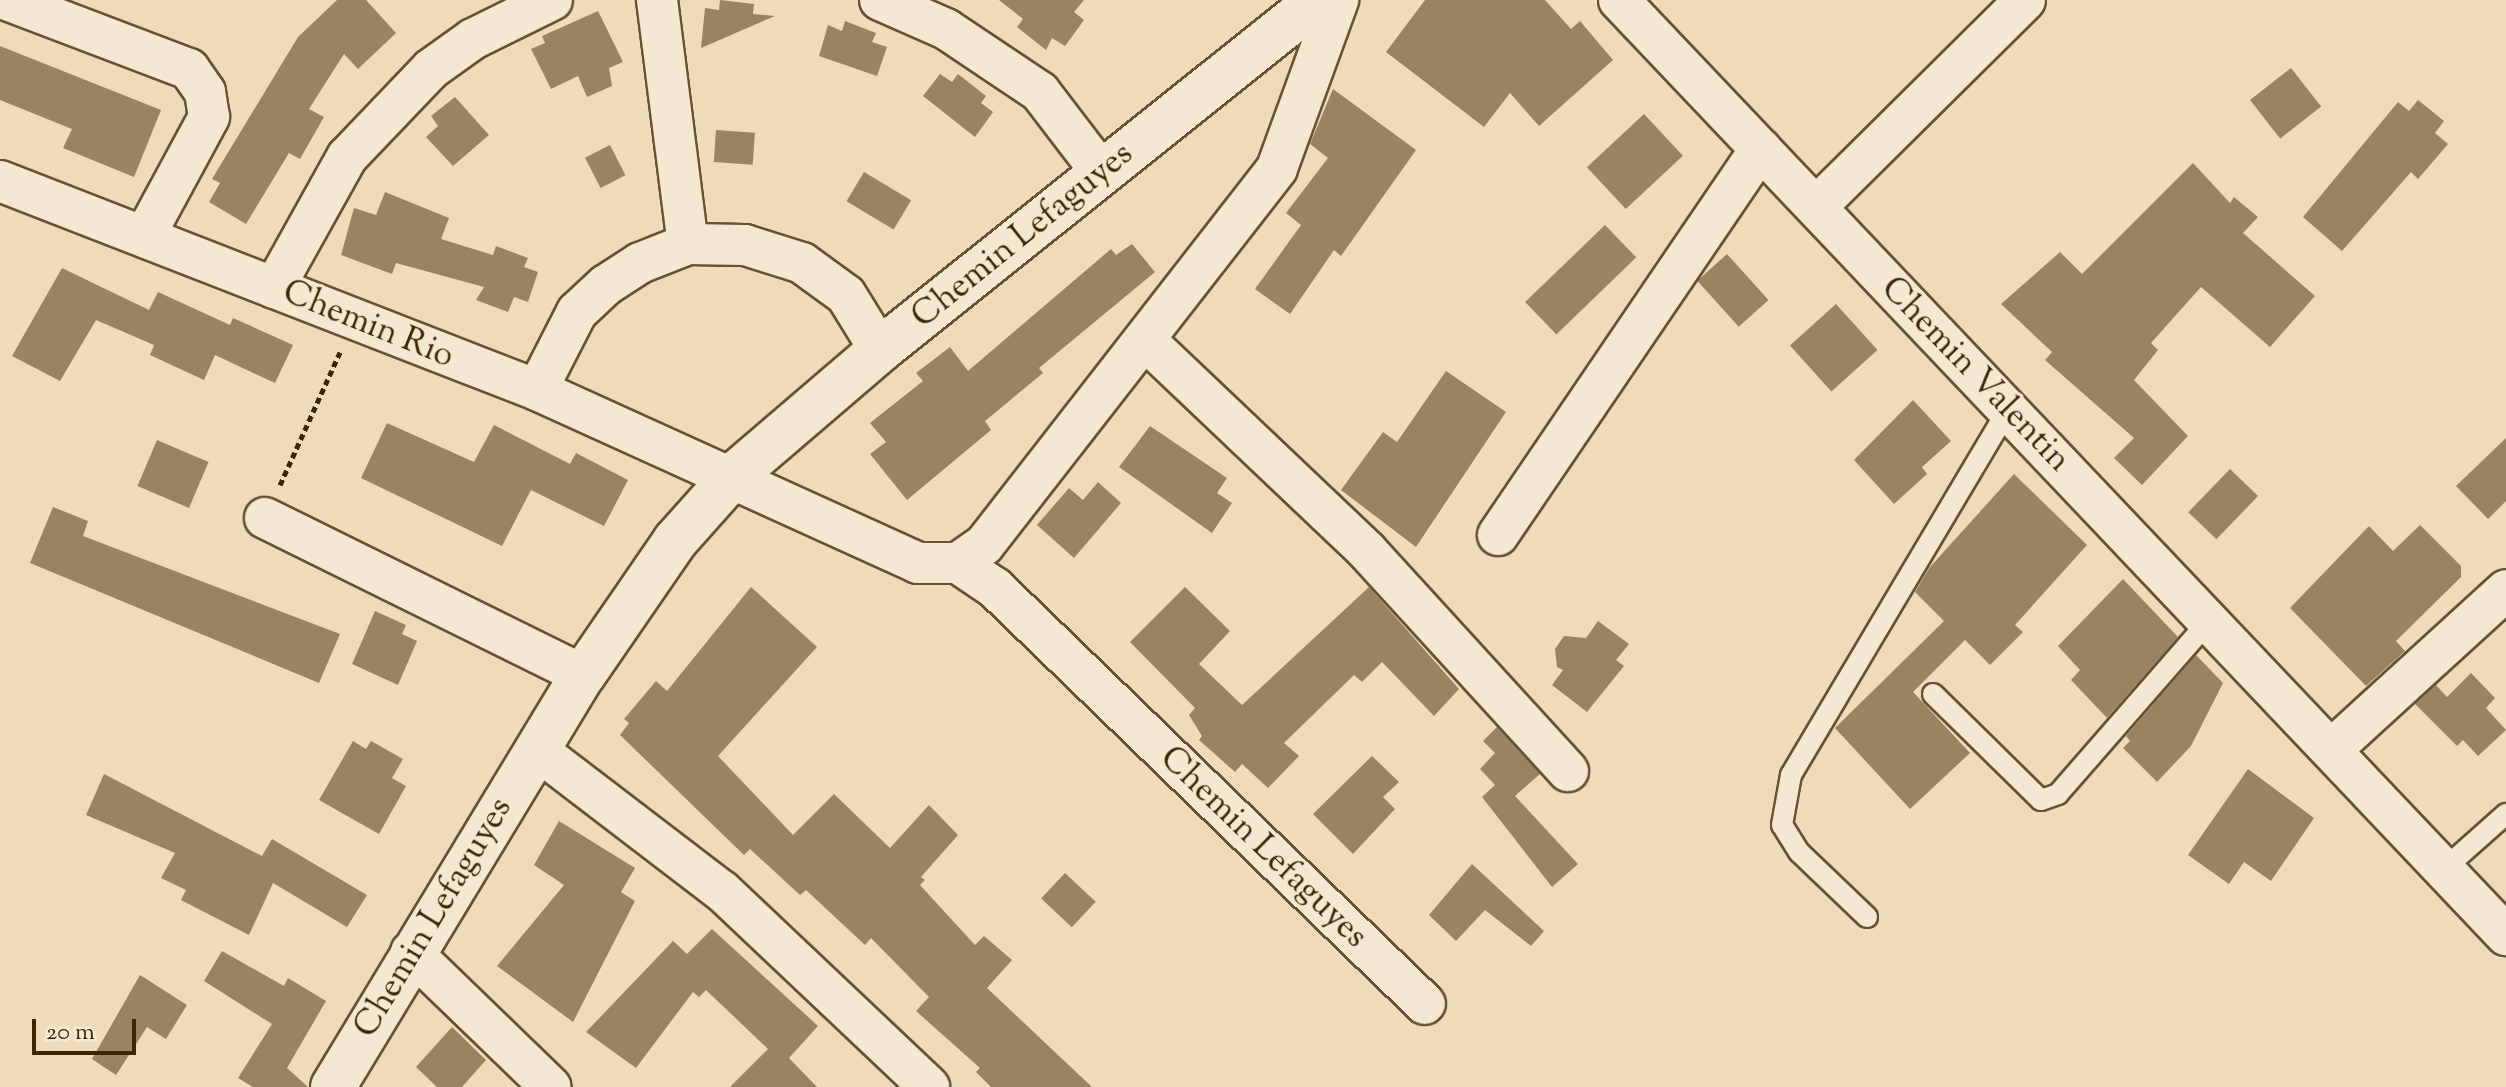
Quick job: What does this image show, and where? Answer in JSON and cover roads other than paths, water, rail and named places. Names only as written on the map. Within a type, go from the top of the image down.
[{"type":"main road","name":"Chemin Lefaguyes","points":[[333,1087],[411,952],[583,675],[675,541],[732,477],[880,350],[1318,0]]},
{"type":"street","points":[[7,0],[189,69],[205,92],[209,117],[144,237]]},
{"type":"street","points":[[274,288],[347,157],[431,69],[473,39],[552,0]]},
{"type":"street","points":[[657,0],[688,244]]},
{"type":"street","points":[[880,0],[946,29],[1040,92],[1102,173]]},
{"type":"street","points":[[732,477],[918,563],[958,563],[984,545],[1146,341],[1277,168],[1338,0]]},
{"type":"street","name":"Chemin Valentin","points":[[1619,0],[2506,935]]},
{"type":"street","points":[[1816,207],[2025,0]]},
{"type":"street","points":[[1498,535],[1760,149]]},
{"type":"street","name":"Chemin Rio","points":[[0,181],[353,322],[537,390],[732,477]]},
{"type":"street","points":[[537,390],[577,312],[629,270],[688,244],[745,245],[802,263],[846,295],[880,350]]},
{"type":"street","points":[[1146,341],[1367,551],[1568,771]]},
{"type":"street","points":[[265,518],[583,675]]},
{"type":"street","name":"Chemin Lefaguyes","points":[[958,563],[995,588],[1425,1004]]},
{"type":"street","points":[[2331,750],[2506,590]]},
{"type":"street","points":[[536,749],[722,891],[929,1087]]},
{"type":"street","points":[[411,952],[551,1087]]},
{"type":"lane","points":[[1867,917],[1799,852],[1782,825],[1791,775],[2008,410]]},
{"type":"lane","points":[[1933,694],[2041,800],[2058,794],[2209,621]]},
{"type":"lane","points":[[2444,869],[2506,814]]}]
